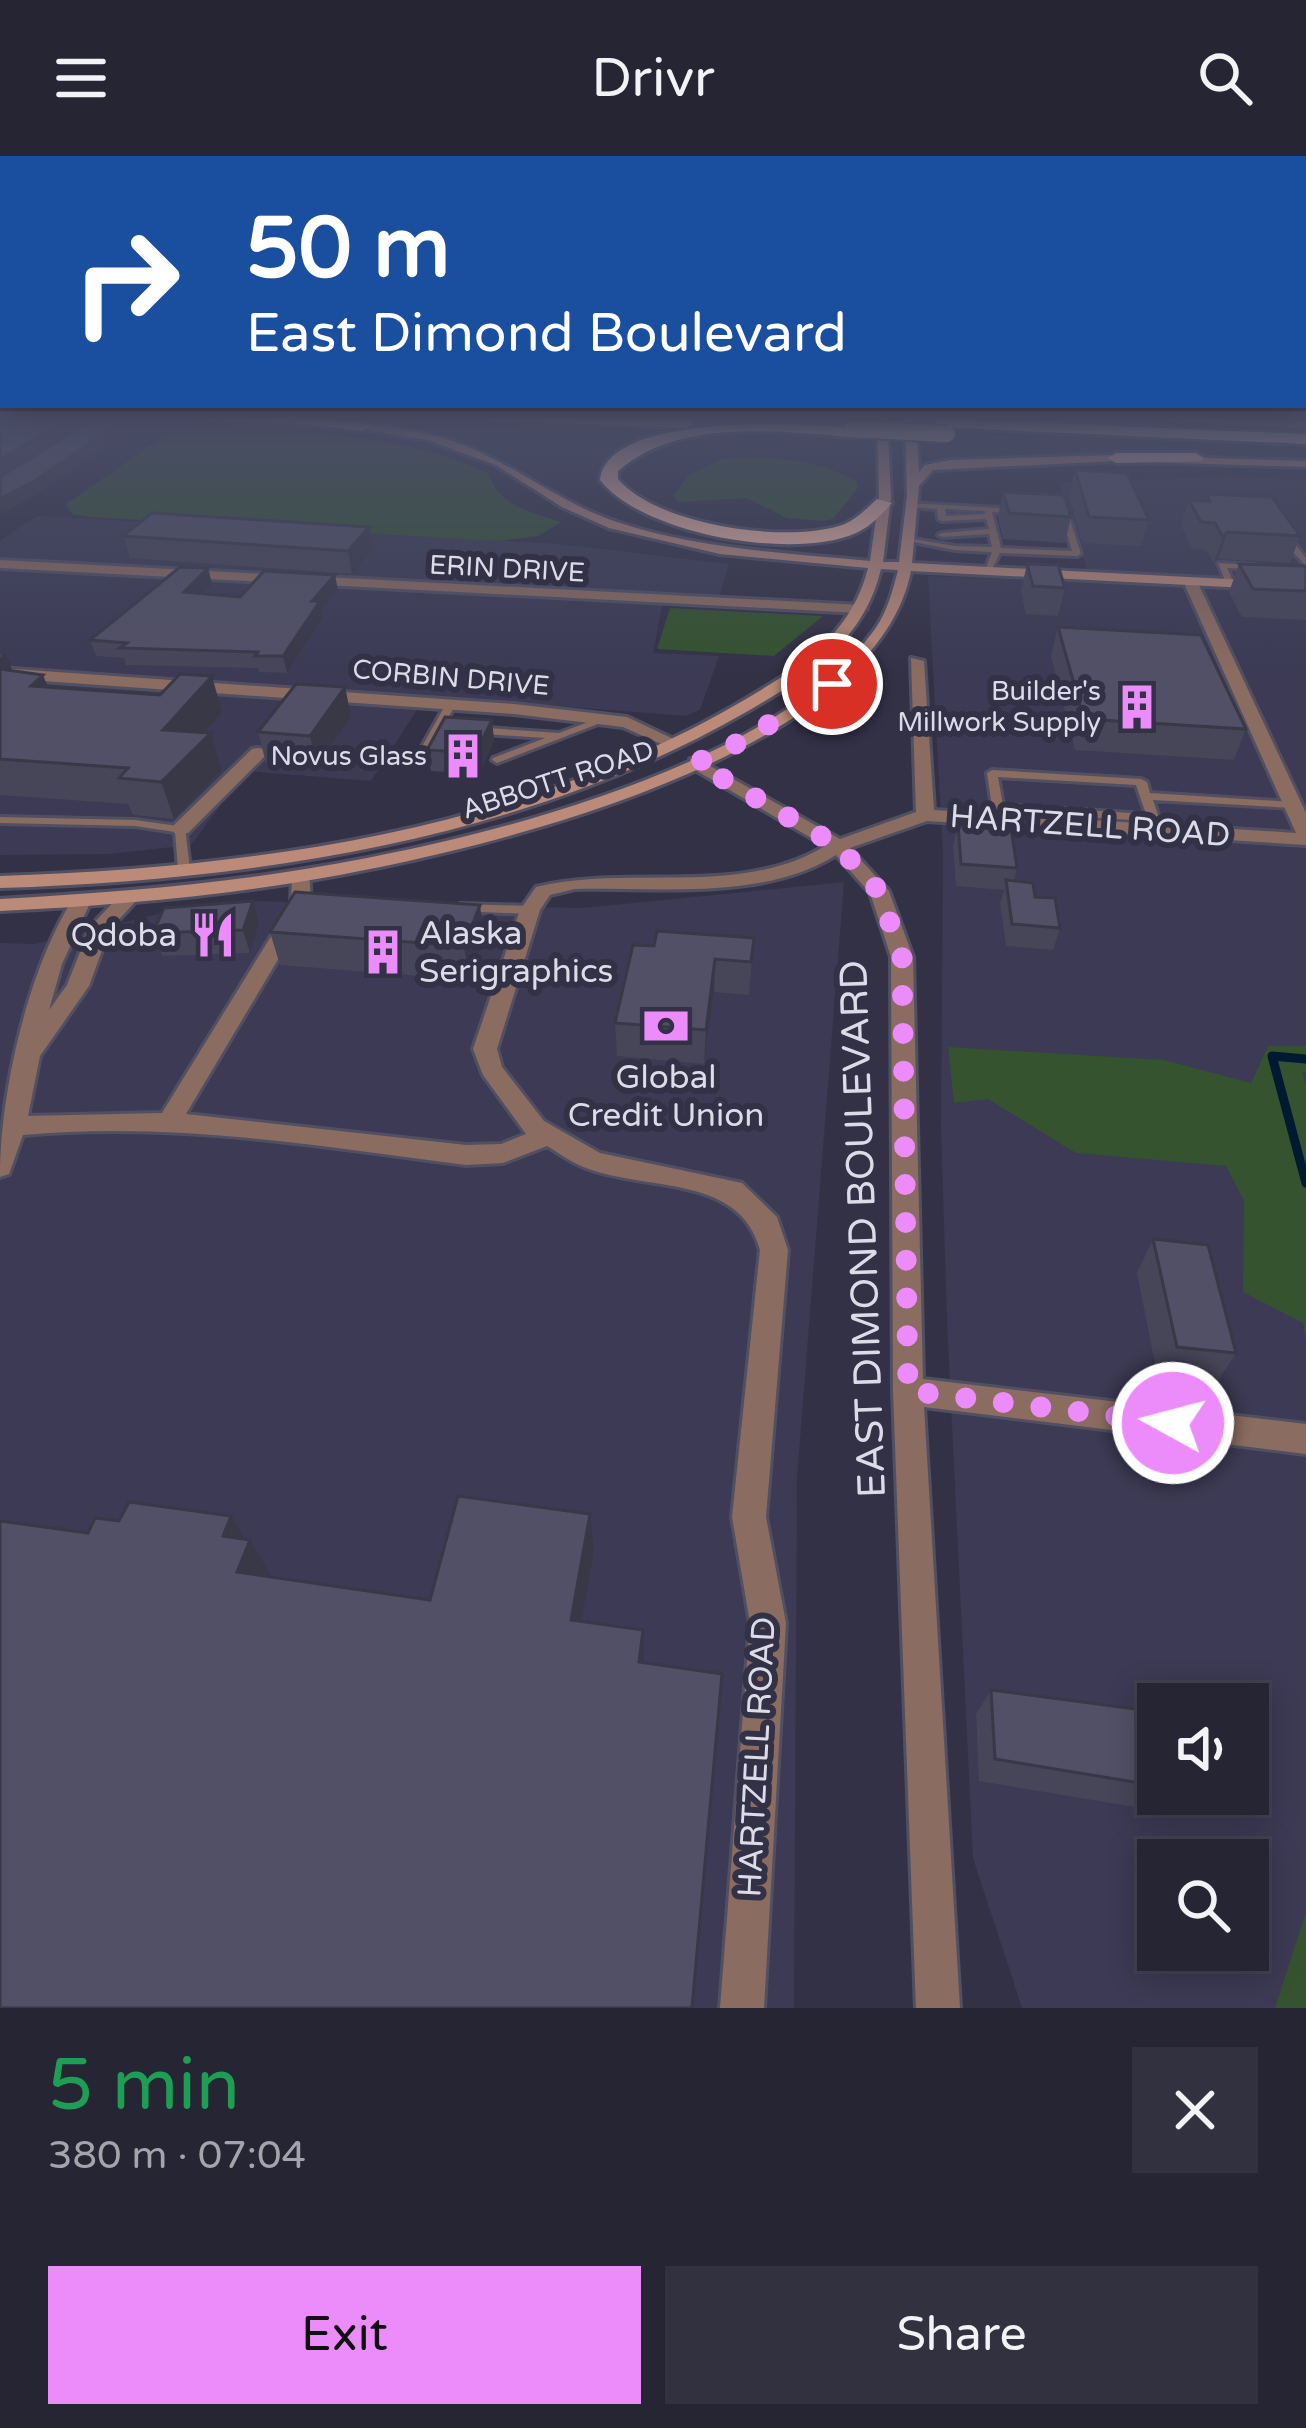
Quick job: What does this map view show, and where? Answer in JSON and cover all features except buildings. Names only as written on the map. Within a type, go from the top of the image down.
[{"type":"highway","points":[[629,501],[654,514],[742,531],[839,532],[855,526],[883,503]]},
{"type":"main road","points":[[562,501],[641,534],[730,552],[874,565],[1306,587]]},
{"type":"main road","name":"ABBOTT ROAD","points":[[0,905],[83,901],[302,876],[520,825],[696,763],[746,739],[852,668],[883,630],[898,597],[911,501]]},
{"type":"main road","name":"ABBOTT ROAD","points":[[0,882],[278,858],[505,806],[605,774],[676,744],[756,702],[810,666],[846,632],[860,609],[874,565],[883,503]]},
{"type":"main road","points":[[676,744],[696,763]]},
{"type":"main road","points":[[83,901],[136,884],[246,870],[278,858]]},
{"type":"street","name":"ERIN DRIVE","points":[[0,564],[860,609]]},
{"type":"street","points":[[1190,581],[1306,836]]},
{"type":"street","points":[[916,661],[925,815]]},
{"type":"street","name":"CORBIN DRIVE","points":[[0,673],[300,701],[451,704],[627,722],[676,744]]},
{"type":"street","points":[[181,830],[264,746]]},
{"type":"street","name":"EAST DIMOND BOULEVARD","points":[[696,763],[838,846],[879,891],[902,957],[908,1391],[938,2008]]},
{"type":"street","name":"HARTZELL ROAD","points":[[742,2008],[768,1623],[748,1517],[774,1250],[767,1225],[733,1190],[594,1161],[535,1127],[491,1069],[485,1049],[530,910],[552,886],[735,880],[801,869],[838,846],[925,815],[999,814],[1306,836]]},
{"type":"street","points":[[169,1122],[313,904],[302,876]]},
{"type":"street","points":[[25,1062],[78,986],[100,927],[130,896]]},
{"type":"street","points":[[0,1167],[35,1015],[68,923],[83,901]]},
{"type":"street","points":[[11,1126],[70,1119],[169,1122],[466,1155],[503,1153],[548,1135]]},
{"type":"street","points":[[908,1391],[1306,1439]]},
{"type":"lane","points":[[911,505],[974,506],[989,501]]},
{"type":"lane","points":[[974,506],[991,520],[997,550],[987,571]]},
{"type":"lane","points":[[941,507],[942,531]]},
{"type":"lane","points":[[1041,507],[1065,516],[1077,554]]},
{"type":"lane","points":[[907,540],[991,520],[1059,513]]},
{"type":"lane","points":[[942,531],[991,520]]},
{"type":"lane","points":[[942,531],[997,550],[1077,554]]},
{"type":"lane","points":[[1293,547],[1306,567]]},
{"type":"lane","points":[[1052,574],[1077,554]]},
{"type":"lane","points":[[1230,583],[1221,566],[1264,568]]},
{"type":"lane","points":[[1285,568],[1306,567]]},
{"type":"lane","points":[[420,759],[451,704]]},
{"type":"lane","points":[[497,760],[603,720]]},
{"type":"lane","points":[[437,728],[560,736]]},
{"type":"lane","points":[[999,814],[992,773],[1141,782],[1155,824]]},
{"type":"lane","points":[[1145,796],[1292,805]]},
{"type":"lane","points":[[0,820],[134,823],[181,830],[184,869]]},
{"type":"lane","points":[[439,908],[530,910]]},
{"type":"shaded area","points":[[1066,501],[1306,501],[1306,2008],[1022,2008],[973,1858],[947,1322],[941,1128],[943,855],[928,576],[1087,582]]},
{"type":"shaded area","points":[[37,516],[559,544],[729,564],[719,598],[662,606],[653,653],[719,656],[700,710],[686,716],[426,696],[371,781],[246,771],[191,845],[109,854],[0,855],[0,541]]},
{"type":"shaded area","points":[[844,882],[797,1478],[794,2008],[0,2008],[0,943],[35,944],[166,912],[250,901],[583,908]]},
{"type":"green space","points":[[509,501],[561,522],[538,536],[498,541],[90,517],[72,514],[66,504]]},
{"type":"green space","points":[[754,501],[847,501],[833,519],[787,518]]},
{"type":"green space","points":[[670,608],[823,616],[774,656],[657,649]]},
{"type":"green space","points":[[1268,1046],[1306,1046],[1306,1072],[1302,1073],[1306,1084],[1306,1340],[1303,1323],[1243,1292],[1244,1201],[1226,1166],[1076,1153],[988,1099],[954,1103],[948,1047],[1164,1060],[1251,1083]]},
{"type":"green space","points":[[1306,1912],[1306,2008],[1275,2008]]},
{"type":"waterway","points":[[1306,1059],[1272,1056],[1306,1183]]},
{"type":"place","name":"Builder's Millwork Supply","points":[[1137,707]]},
{"type":"place","name":"Novus Glass","points":[[463,756]]},
{"type":"place","name":"Qdoba","points":[[213,935]]},
{"type":"place","name":"Alaska Serigraphics","points":[[383,952]]},
{"type":"place","name":"Global Credit Union","points":[[666,1026]]},
{"type":"route","points":[[832,684],[746,739],[696,763],[838,846],[879,891],[902,957],[908,1391],[1173,1423]]}]
